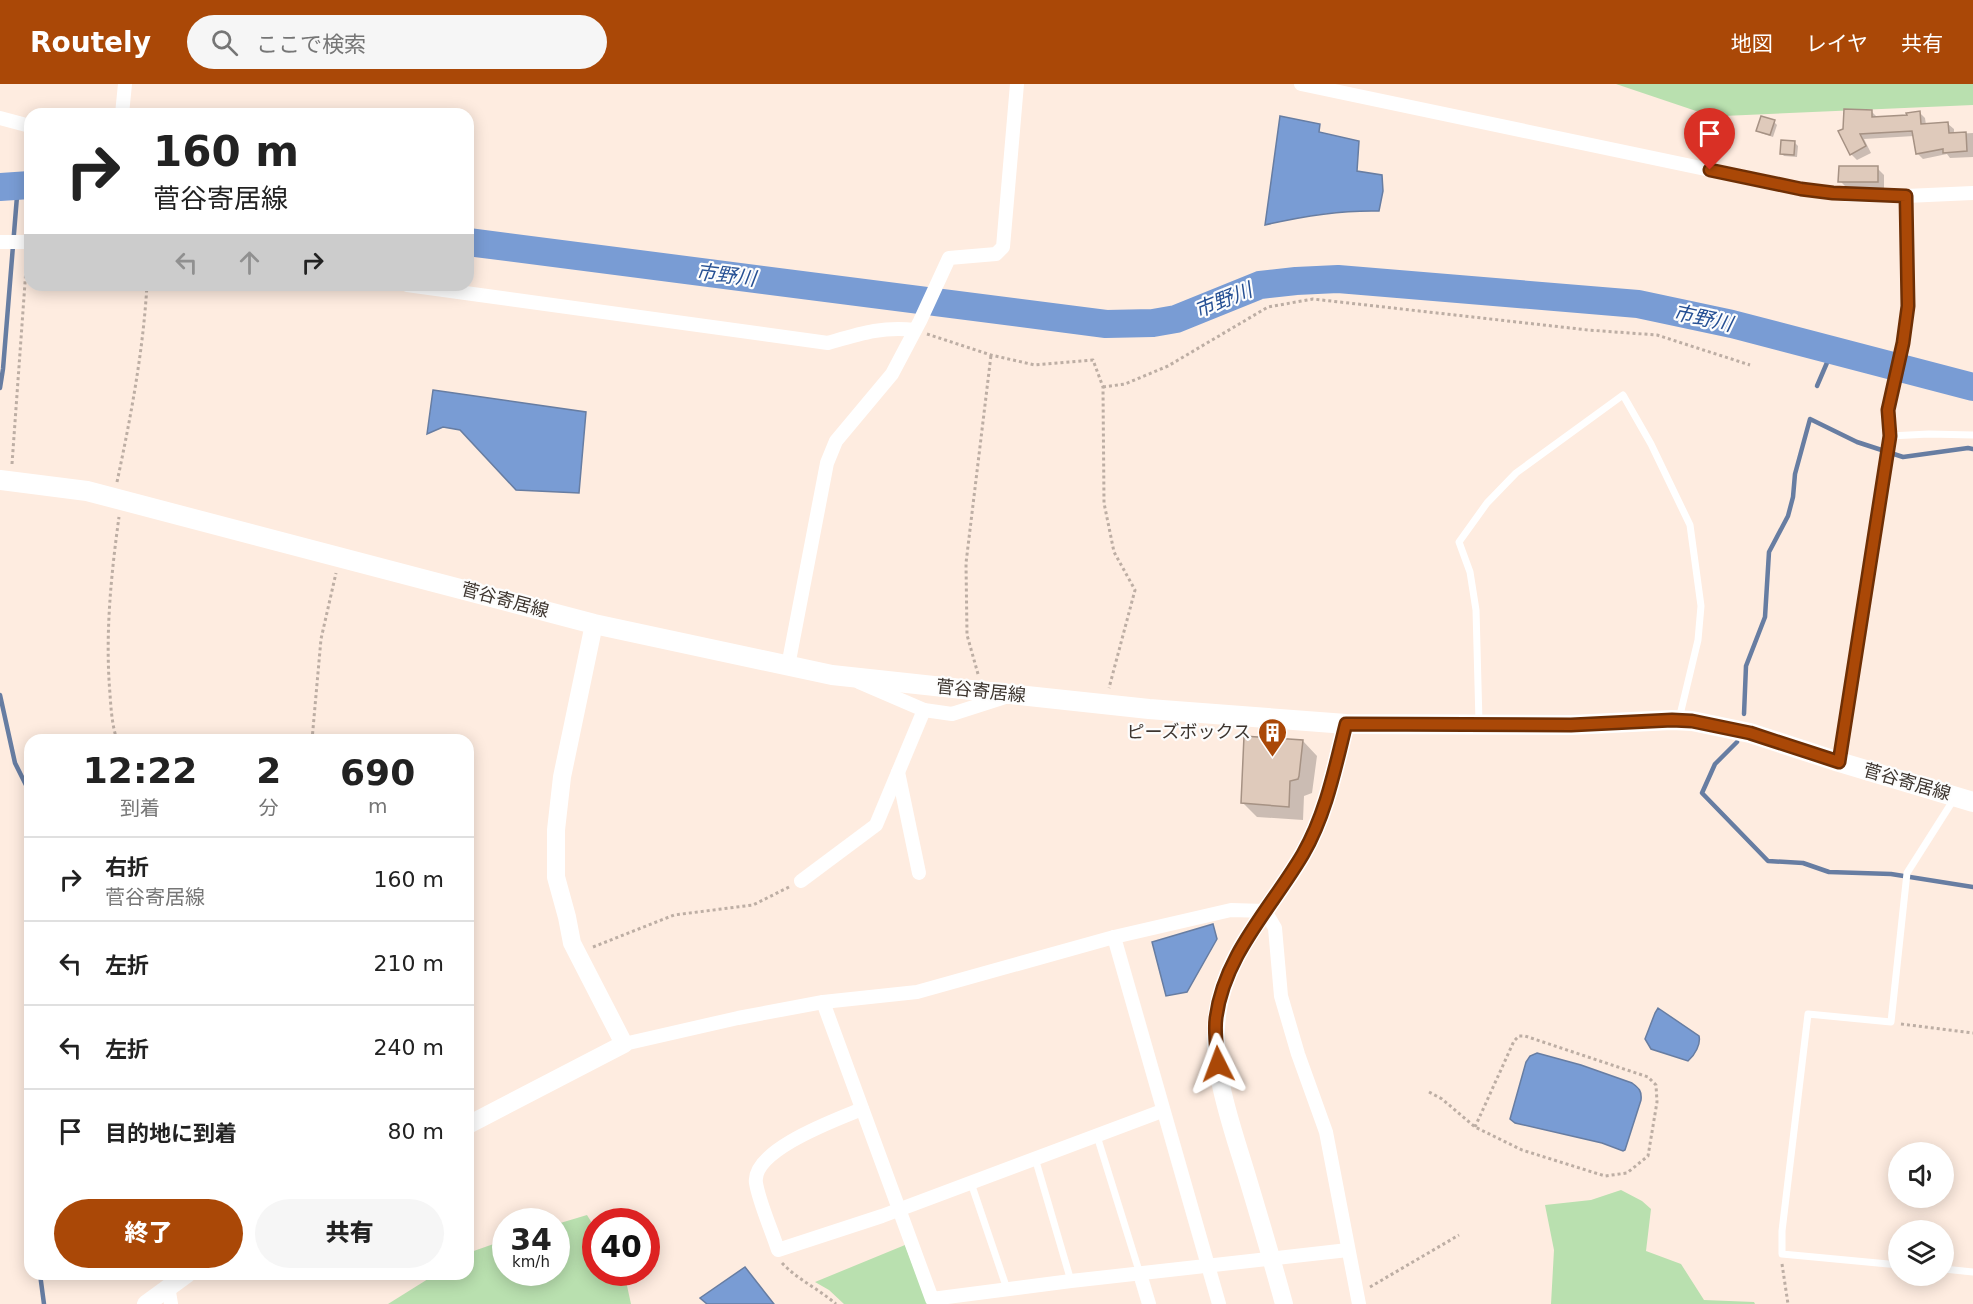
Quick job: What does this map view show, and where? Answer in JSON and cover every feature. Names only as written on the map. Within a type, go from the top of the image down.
[{"type":"main road","name":"菅谷寄居線","points":[[6,481],[87,491],[594,624],[843,676],[1105,704],[1346,724],[1571,725],[1692,721],[1750,733],[1964,799]]},
{"type":"street","points":[[123,108],[125,84]]},
{"type":"street","points":[[788,666],[826,463],[836,441],[892,374],[949,258],[996,254],[1003,247],[1017,84]]},
{"type":"street","points":[[1301,84],[1801,189],[1850,195],[1906,196],[1973,193]]},
{"type":"street","points":[[0,118],[24,124]]},
{"type":"street","points":[[0,242],[24,242]]},
{"type":"street","points":[[451,291],[828,343],[875,330],[918,325]]},
{"type":"street","points":[[594,624],[562,777],[556,830],[556,877],[572,943],[624,1044]]},
{"type":"street","points":[[843,676],[924,710],[952,714],[1013,694]]},
{"type":"street","points":[[801,881],[876,825],[924,710]]},
{"type":"street","points":[[1284,1304],[1219,1084],[1216,1021],[1220,997],[1230,970],[1265,911],[1304,853],[1331,784],[1346,724]]},
{"type":"street","points":[[898,772],[919,873]]},
{"type":"street","points":[[474,1122],[624,1044],[738,1018],[824,1002],[917,992],[1114,937],[1231,910],[1265,911]]},
{"type":"street","points":[[1265,911],[1275,928],[1281,996],[1298,1054],[1326,1132],[1357,1298]]},
{"type":"street","points":[[1114,937],[1218,1304]]},
{"type":"street","points":[[824,1002],[932,1299],[956,1300],[1006,1289],[1348,1250]]},
{"type":"street","points":[[862,1109],[803,1134],[768,1158],[759,1170],[756,1182],[778,1250],[899,1209],[1162,1111]]},
{"type":"street","points":[[1140,1274],[1149,1304]]},
{"type":"street","points":[[146,1304],[170,1295],[183,1280]]},
{"type":"lane","points":[[1839,762],[1890,436],[1888,410],[1903,343],[1908,306],[1906,196]]},
{"type":"lane","points":[[1479,725],[1476,610],[1470,572],[1459,542],[1487,503],[1516,473],[1623,395],[1651,444],[1690,525],[1701,606],[1698,640],[1678,720]]},
{"type":"lane","points":[[1890,436],[1973,435]]},
{"type":"lane","points":[[1888,1264],[1782,1254],[1782,1231],[1808,1014],[1891,1022],[1907,873],[1964,799]]},
{"type":"lane","points":[[1097,1136],[1140,1274]]},
{"type":"lane","points":[[1035,1158],[1071,1281]]},
{"type":"lane","points":[[970,1183],[1006,1289]]},
{"type":"lane","points":[[1954,1270],[1973,1272]]},
{"type":"path","points":[[6,481],[24,291]]},
{"type":"path","points":[[115,734],[107,661],[112,565],[118,499],[145,324],[147,291]]},
{"type":"path","points":[[1103,387],[1125,384],[1168,366],[1268,307],[1313,299],[1588,330],[1657,335],[1750,365]]},
{"type":"path","points":[[918,325],[991,355],[1035,365],[1093,360],[1103,387],[1104,503],[1114,552],[1135,590],[1105,704]]},
{"type":"path","points":[[982,691],[967,635],[966,563],[991,355]]},
{"type":"path","points":[[313,734],[321,639],[340,557]]},
{"type":"path","points":[[577,953],[674,915],[753,905],[801,881]]},
{"type":"path","points":[[1891,1022],[1973,1034]]},
{"type":"path","points":[[1429,1092],[1442,1099],[1475,1127],[1522,1150],[1605,1176],[1628,1173],[1648,1156],[1657,1102],[1656,1085],[1648,1077],[1525,1036],[1519,1036],[1514,1041],[1475,1127]]},
{"type":"path","points":[[1357,1298],[1373,1286],[1459,1235]]},
{"type":"path","points":[[778,1250],[782,1264],[836,1304]]},
{"type":"path","points":[[1782,1254],[1788,1304]]},
{"type":"green space","points":[[1616,84],[1973,84],[1973,105],[1723,116],[1708,115]]},
{"type":"green space","points":[[1621,1190],[1642,1201],[1651,1209],[1646,1251],[1681,1264],[1704,1300],[1754,1302],[1755,1304],[1551,1304],[1554,1250],[1545,1205],[1591,1200]]},
{"type":"green space","points":[[582,1216],[582,1286],[627,1286],[631,1304],[388,1304],[426,1280],[474,1280],[474,1251],[492,1245],[492,1286],[570,1286],[570,1220]]},
{"type":"green space","points":[[905,1245],[928,1304],[844,1304],[829,1290],[815,1282]]},
{"type":"water","points":[[1280,116],[1320,124],[1319,132],[1359,141],[1357,171],[1382,175],[1383,191],[1379,211],[1321,214],[1265,225]]},
{"type":"water","points":[[433,390],[586,412],[579,493],[516,490],[460,430],[443,427],[427,434]]},
{"type":"water","points":[[1213,924],[1217,939],[1187,992],[1166,996],[1152,942]]},
{"type":"water","points":[[1658,1008],[1699,1036],[1697,1049],[1688,1061],[1651,1049],[1645,1039]]},
{"type":"water","points":[[1537,1053],[1581,1065],[1632,1083],[1638,1088],[1641,1100],[1625,1150],[1515,1123],[1510,1119],[1526,1062],[1530,1056]]},
{"type":"water","points":[[745,1267],[774,1304],[707,1304],[700,1298]]},
{"type":"building","points":[[1844,109],[1872,110],[1872,117],[1907,115],[1906,113],[1920,111],[1921,124],[1948,122],[1949,133],[1966,132],[1967,151],[1943,153],[1943,149],[1916,154],[1912,131],[1860,134],[1866,146],[1850,155],[1838,131],[1843,129]]},
{"type":"building","points":[[1761,116],[1775,120],[1770,135],[1756,131]]},
{"type":"building","points":[[1781,140],[1795,141],[1794,155],[1780,154]]},
{"type":"building","points":[[1839,166],[1878,166],[1878,182],[1838,182]]},
{"type":"building","name":"ピーズボックス","points":[[1244,736],[1303,740],[1299,776],[1298,779],[1290,781],[1289,807],[1241,803]]},
{"type":"waterway","points":[[0,388],[18,184]]},
{"type":"waterway","name":"市野川","points":[[0,187],[24,185]]},
{"type":"waterway","name":"市野川","points":[[474,243],[1106,324],[1153,323],[1176,319],[1260,285],[1338,279],[1638,304],[1732,324],[1973,387]]},
{"type":"waterway","points":[[1817,386],[1832,351]]},
{"type":"waterway","points":[[1744,714],[1746,666],[1765,617],[1769,552],[1788,516],[1793,497],[1795,474],[1810,419],[1857,442],[1903,457],[1973,449]]},
{"type":"waterway","points":[[0,695],[15,763],[24,781]]},
{"type":"waterway","points":[[1737,742],[1715,764],[1702,793],[1768,861],[1803,863],[1829,872],[1891,874],[1973,887]]},
{"type":"waterway","points":[[41,1280],[44,1304]]},
{"type":"place","name":"ピーズボックス","points":[[1272,758]]},
{"type":"route","points":[[1218,1064],[1216,1021],[1220,997],[1230,970],[1265,911],[1304,853],[1331,784],[1346,724],[1571,725],[1692,721],[1750,733],[1839,762],[1890,436],[1888,410],[1903,343],[1908,306],[1906,196],[1850,195],[1801,189],[1710,170]]}]
